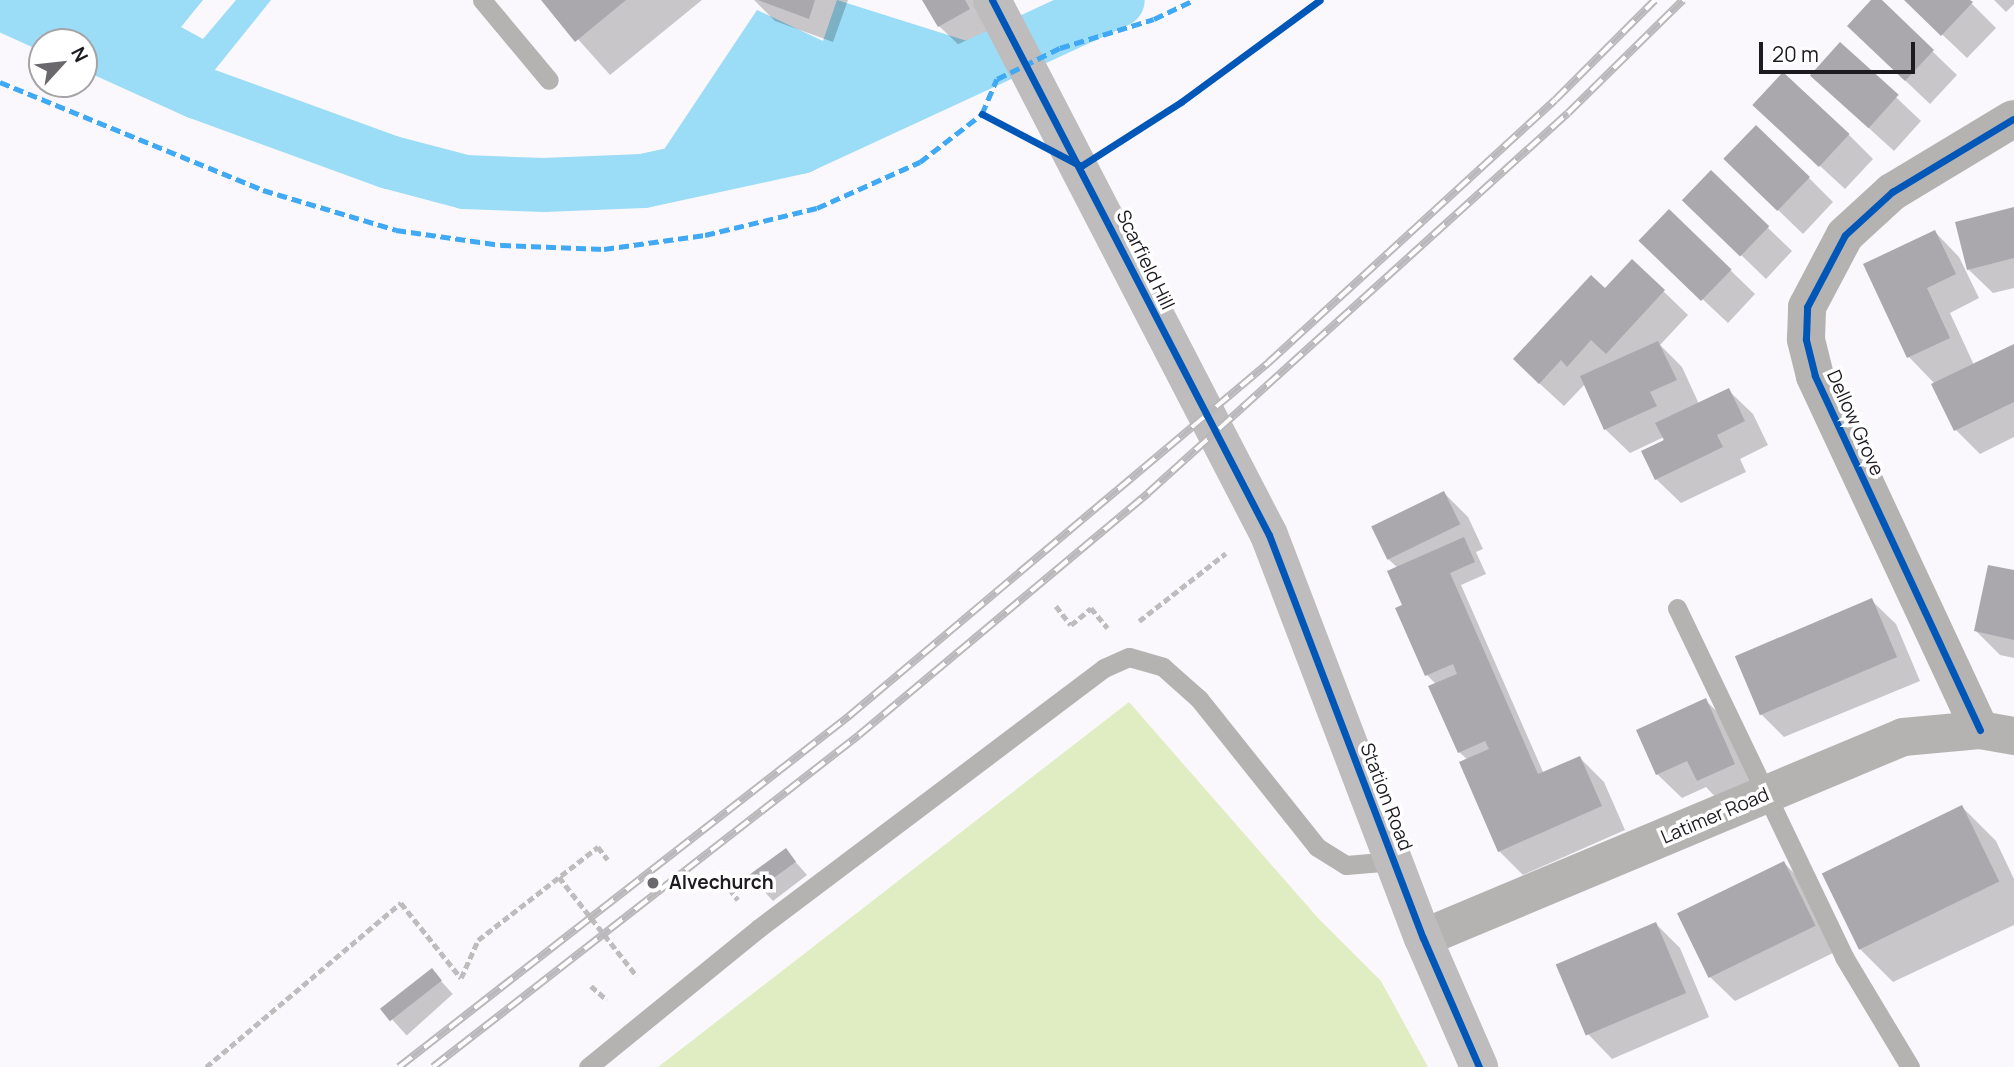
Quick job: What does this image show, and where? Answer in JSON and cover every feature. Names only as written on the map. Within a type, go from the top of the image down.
[{"type":"street","name":"Scarfield Hill","points":[[992,0],[1164,333],[1252,541]]},
{"type":"street","name":"Dellow Grove","points":[[1997,733],[1815,376],[1805,339],[1807,307],[1845,235],[1892,192],[2013,119]]},
{"type":"street","name":"Station Road","points":[[1252,541],[1394,861],[1423,937],[1479,1067]]},
{"type":"street","name":"Latimer Road","points":[[1423,937],[1903,737],[1997,733]]},
{"type":"lane","points":[[482,0],[549,80]]},
{"type":"lane","points":[[1677,608],[1764,795],[1844,957],[1910,1067]]},
{"type":"lane","points":[[588,1067],[759,928],[1104,668],[1129,657],[1163,667],[1199,699],[1317,848],[1346,865],[1394,861]]},
{"type":"path","points":[[1137,623],[1252,541]]},
{"type":"path","points":[[1056,606],[1071,625],[1091,608],[1111,632]]},
{"type":"path","points":[[206,1067],[401,903],[461,978],[478,940],[598,847],[608,860]]},
{"type":"path","points":[[559,877],[637,976]]},
{"type":"path","points":[[591,986],[604,1002],[611,997]]},
{"type":"green space","points":[[1129,702],[1318,918],[1381,981],[1428,1067],[658,1067]]},
{"type":"water","points":[[0,0],[203,0],[181,27],[203,39],[236,0],[271,0],[197,92],[98,46],[98,28],[60,28]]},
{"type":"water","points":[[837,0],[1002,52],[800,147],[643,181],[757,10],[823,41]]},
{"type":"building","points":[[541,0],[626,0],[575,42]]},
{"type":"building","points":[[758,0],[815,0],[809,19]]},
{"type":"building","points":[[922,0],[965,0],[970,9],[938,27]]},
{"type":"building","points":[[1871,0],[1882,0],[1934,50],[1905,81],[1847,26]]},
{"type":"building","points":[[1904,0],[1970,0],[1973,2],[1941,36]]},
{"type":"building","points":[[1840,42],[1899,95],[1869,128],[1810,75]]},
{"type":"building","points":[[1783,72],[1850,134],[1819,167],[1752,105]]},
{"type":"building","points":[[1756,125],[1810,177],[1777,211],[1723,159]]},
{"type":"building","points":[[1711,170],[1769,226],[1740,256],[1682,200]]},
{"type":"building","points":[[2014,207],[2014,258],[1967,270],[1955,222]]},
{"type":"building","points":[[1669,209],[1732,269],[1701,301],[1638,241]]},
{"type":"building","points":[[1935,230],[1956,274],[1927,288],[1950,338],[1907,358],[1863,264]]},
{"type":"building","points":[[1632,259],[1665,290],[1606,354],[1591,340],[1567,367],[1561,360],[1539,384],[1513,359],[1591,275],[1605,288]]},
{"type":"building","points":[[1658,341],[1677,380],[1650,392],[1657,406],[1604,430],[1580,376]]},
{"type":"building","points":[[2014,344],[2014,402],[1954,431],[1931,384]]},
{"type":"building","points":[[1729,388],[1745,421],[1717,435],[1723,447],[1655,480],[1641,451],[1664,440],[1655,423]]},
{"type":"building","points":[[1444,491],[1460,524],[1387,560],[1371,527]]},
{"type":"building","points":[[1464,537],[1475,562],[1450,573],[1538,774],[1580,756],[1602,806],[1498,852],[1459,762],[1489,749],[1485,741],[1458,753],[1428,686],[1457,674],[1453,664],[1425,676],[1395,608],[1402,605],[1387,571]]},
{"type":"building","points":[[1988,565],[2014,570],[2014,640],[1974,631]]},
{"type":"building","points":[[1872,598],[1897,657],[1760,715],[1735,656]]},
{"type":"building","points":[[1706,698],[1735,764],[1697,781],[1687,761],[1656,775],[1636,730]]},
{"type":"building","points":[[1962,805],[1999,881],[1859,950],[1822,873]]},
{"type":"building","points":[[786,848],[796,862],[758,889],[748,876]]},
{"type":"building","points":[[1784,861],[1816,926],[1709,978],[1677,913]]},
{"type":"building","points":[[1656,922],[1686,993],[1586,1035],[1556,965]]},
{"type":"building","points":[[432,968],[442,981],[390,1021],[380,1009]]},
{"type":"waterway","points":[[0,3],[197,92],[389,162],[465,182],[544,185],[643,181],[800,147],[1118,0]]},
{"type":"railway","points":[[399,1067],[849,716],[1268,363],[1555,100],[1655,0]]},
{"type":"railway","points":[[433,1067],[859,735],[1148,493],[1568,113],[1683,0]]},
{"type":"marked path","points":[[0,82],[263,190],[396,230],[501,245],[604,249],[705,235],[817,208],[920,162],[982,114],[997,79],[1060,48],[1154,19],[1194,0]]},
{"type":"cycle path","points":[[992,0],[1269,535],[1423,938],[1479,1067]]},
{"type":"cycle path","points":[[982,114],[1081,166],[1181,102],[1320,0]]},
{"type":"cycle path","points":[[1980,730],[1815,376],[1806,339],[1807,307],[1845,235],[1892,192],[2013,119]]},
{"type":"place","name":"Alvechurch","points":[[653,883]]}]
